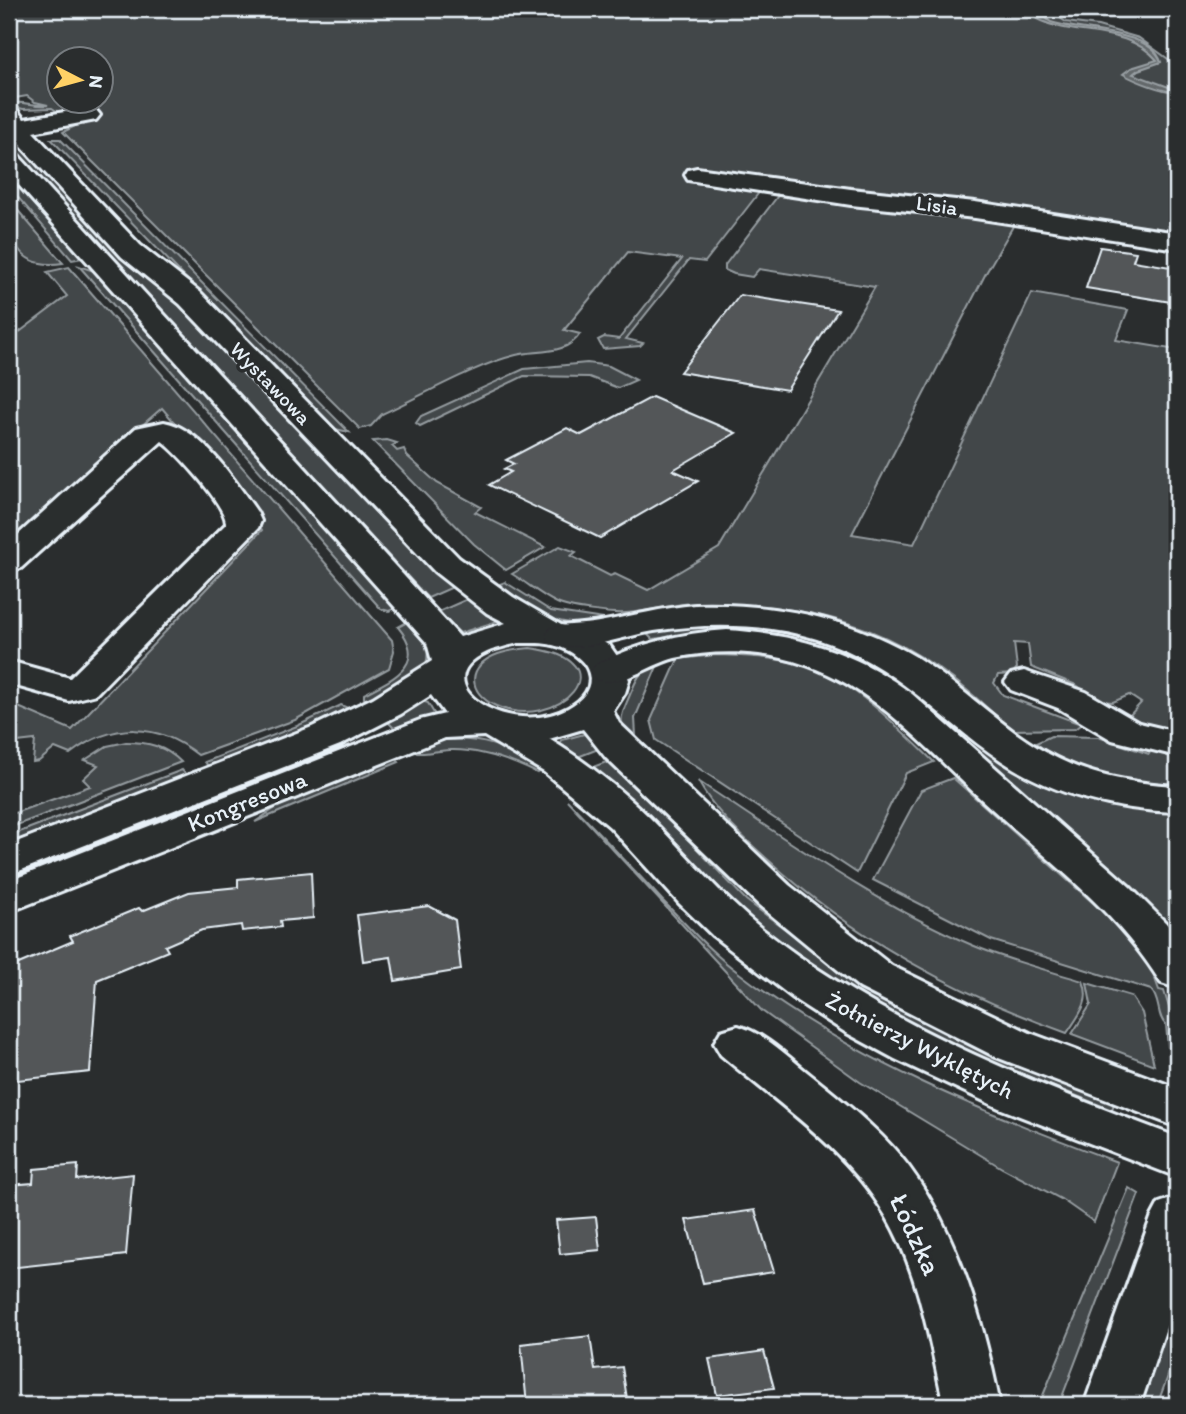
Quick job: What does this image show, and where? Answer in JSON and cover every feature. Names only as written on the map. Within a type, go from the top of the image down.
[{"type":"street","points":[[11,121],[48,116]]},
{"type":"street","name":"Wystawowa","points":[[11,121],[131,251],[190,298],[447,565],[500,605],[556,634]]},
{"type":"street","name":"Wystawowa","points":[[9,160],[433,627],[445,641],[449,666]]},
{"type":"street","name":"Lisia","points":[[697,175],[851,197],[975,210],[1177,241]]},
{"type":"street","points":[[9,561],[147,435],[161,431],[170,432],[185,445],[240,512],[244,521],[241,528],[83,686],[69,690],[9,672]]},
{"type":"street","points":[[1177,799],[1112,793],[1049,772],[1000,741],[914,671],[877,651],[831,632],[781,621],[703,616],[651,621],[607,632],[516,632],[484,639],[460,653],[449,666],[446,692],[452,702],[473,719],[493,726],[527,729],[557,726],[601,691],[631,660],[675,645],[743,641],[802,652],[848,668],[906,708],[1155,938],[1177,972]]},
{"type":"street","points":[[556,634],[598,654],[601,691]]},
{"type":"street","name":"Kongresowa","points":[[9,861],[327,736],[397,700],[449,666]]},
{"type":"street","points":[[1024,682],[1072,700],[1126,732],[1177,744]]},
{"type":"street","name":"Żołnierzy Wyklętych","points":[[601,691],[601,727],[620,749],[774,895],[876,977],[964,1023],[1055,1087],[1177,1157]]},
{"type":"street","name":"Kongresowa","points":[[9,897],[434,728],[453,724],[493,726]]},
{"type":"street","name":"Żołnierzy Wyklętych","points":[[493,726],[537,747],[599,794],[728,925],[810,987],[875,1028],[930,1057],[1055,1087],[1177,1108]]},
{"type":"street","name":"Łódzka","points":[[738,1043],[859,1147],[889,1179],[905,1202],[938,1281],[972,1405]]},
{"type":"street","points":[[1112,1405],[1177,1218]]},
{"type":"shaded area","points":[[9,9],[1047,9],[1066,22],[1098,26],[1139,38],[1171,61],[1177,61],[1177,226],[1169,237],[1016,221],[986,273],[852,534],[914,544],[1032,293],[1128,310],[1116,340],[1177,350],[1177,732],[1148,726],[1129,716],[1141,703],[1129,695],[1113,702],[1099,701],[1076,685],[1031,667],[1028,644],[1014,643],[1017,668],[1012,674],[998,675],[994,683],[1003,695],[1081,724],[1075,729],[1010,730],[940,669],[904,647],[829,617],[742,604],[694,603],[626,613],[591,611],[557,603],[512,574],[560,546],[576,552],[571,556],[610,576],[615,574],[648,590],[719,548],[875,287],[759,269],[752,277],[725,270],[725,265],[780,193],[761,190],[705,262],[689,260],[626,339],[643,343],[640,346],[603,349],[598,340],[604,337],[619,339],[682,259],[628,252],[564,330],[580,334],[568,345],[551,351],[516,355],[482,366],[382,414],[371,426],[360,429],[63,132],[77,125],[64,116],[116,116],[116,46],[46,46],[46,105],[35,102],[27,96],[9,99]]},
{"type":"shaded area","points":[[1029,9],[1038,9],[1051,22],[1112,33],[1143,43],[1155,51],[1161,62],[1133,74],[1177,92],[1149,86],[1123,74],[1131,68],[1157,60],[1130,41],[1052,25],[1037,19],[1043,17]]},
{"type":"shaded area","points":[[18,103],[46,105],[46,108],[23,109],[9,105]]},
{"type":"shaded area","points":[[51,139],[60,139],[349,432],[331,428]]},
{"type":"shaded area","points":[[18,145],[121,256],[186,311],[413,552],[453,587],[428,598],[424,594],[11,147]]},
{"type":"shaded area","points":[[9,176],[82,258],[72,260],[9,187]]},
{"type":"shaded area","points":[[9,200],[63,263],[35,262],[18,249],[11,227]]},
{"type":"shaded area","points":[[79,266],[94,271],[396,608],[389,611],[381,609]]},
{"type":"shaded area","points":[[69,267],[392,640],[394,651],[389,668],[295,720],[198,755],[167,736],[134,730],[102,736],[70,754],[55,748],[39,761],[33,762],[35,740],[9,743],[9,703],[72,730],[262,530],[256,518],[162,408],[9,541],[9,340],[67,296],[47,272]]},
{"type":"shaded area","points":[[587,363],[609,366],[636,380],[618,388],[589,377],[524,376],[420,426],[416,423],[421,416],[524,369]]},
{"type":"shaded area","points":[[387,440],[397,443],[392,446],[397,451],[404,449],[407,456],[437,483],[481,507],[475,512],[545,547],[506,570],[474,544],[373,441]]},
{"type":"shaded area","points":[[505,582],[551,611],[610,620],[574,623],[548,618],[495,586]]},
{"type":"shaded area","points":[[470,598],[500,618],[498,621],[460,633],[438,612]]},
{"type":"shaded area","points":[[409,621],[421,636],[428,651],[426,664],[369,702],[364,698],[364,694],[396,676],[409,661],[407,640],[398,627]]},
{"type":"shaded area","points":[[697,626],[772,629],[844,647],[1124,806],[1177,812],[1177,940],[1162,921],[905,691],[717,632],[652,639],[646,633]]},
{"type":"shaded area","points":[[530,648],[559,655],[575,666],[579,679],[573,692],[560,703],[541,710],[519,712],[496,706],[479,694],[474,679],[480,665],[498,654]]},
{"type":"shaded area","points":[[716,655],[776,659],[828,675],[877,709],[934,762],[906,773],[857,873],[656,740],[651,720],[678,659]]},
{"type":"shaded area","points":[[657,662],[635,718],[636,736],[633,738],[624,728],[622,714],[638,677]]},
{"type":"shaded area","points":[[422,701],[428,703],[435,715],[396,730],[386,720]]},
{"type":"shaded area","points":[[341,705],[352,710],[211,770],[205,762],[297,726]]},
{"type":"shaded area","points":[[584,734],[601,748],[575,758],[559,746],[562,740]]},
{"type":"shaded area","points":[[1051,736],[1098,737],[1149,754],[1152,748],[1177,752],[1177,785],[1121,779],[1067,762],[1036,743]]},
{"type":"shaded area","points":[[444,740],[470,740],[493,745],[537,765],[536,768],[540,771],[537,773],[484,753],[450,750],[417,753],[413,749]]},
{"type":"shaded area","points":[[126,742],[156,746],[181,762],[9,828],[9,815],[90,786],[83,779],[98,765],[85,760],[107,746]]},
{"type":"shaded area","points":[[394,756],[399,762],[255,822],[293,796]]},
{"type":"shaded area","points":[[612,760],[746,900],[821,956],[1004,1060],[1114,1103],[1112,1110],[930,1037],[822,975],[745,917],[648,816],[590,768]]},
{"type":"shaded area","points":[[182,770],[188,777],[9,847],[9,836]]},
{"type":"shaded area","points":[[953,778],[1120,927],[1150,965],[1159,990],[1164,991],[1174,1024],[1174,1072],[1170,1070],[1166,1025],[1151,990],[991,940],[873,880],[921,790]]},
{"type":"shaded area","points":[[698,781],[831,869],[900,910],[972,945],[1083,981],[1086,996],[1079,1015],[1067,1033],[984,1000],[870,938],[799,886],[765,857],[720,812]]},
{"type":"shaded area","points":[[567,800],[708,947],[782,1004],[873,1058],[921,1082],[1018,1124],[1117,1162],[1094,1222],[1061,1199],[1002,1168],[860,1082],[762,1011]]},
{"type":"shaded area","points":[[1087,983],[1131,996],[1142,1013],[1154,1065],[1072,1034],[1091,1004]]},
{"type":"shaded area","points":[[1129,1188],[1139,1194],[1059,1405],[1039,1405]]},
{"type":"shaded area","points":[[1177,1282],[1177,1352],[1157,1405],[1135,1405]]},
{"type":"building","points":[[1100,247],[1136,252],[1133,261],[1177,268],[1177,303],[1086,288]]},
{"type":"building","points":[[740,295],[838,310],[787,390],[680,372]]},
{"type":"building","points":[[652,397],[736,433],[673,470],[698,481],[600,538],[489,485],[511,472],[504,469],[514,464],[506,460],[567,428],[581,435]]},
{"type":"building","points":[[311,872],[313,918],[280,921],[281,927],[242,931],[241,925],[202,930],[165,946],[168,951],[97,980],[90,1072],[9,1081],[9,968],[73,941],[70,936],[139,908],[142,911],[189,892],[238,887],[238,879]]},
{"type":"building","points":[[429,906],[455,920],[461,970],[395,981],[391,957],[363,961],[357,915]]},
{"type":"building","points":[[78,1165],[77,1180],[133,1174],[126,1255],[9,1268],[9,1185],[33,1183],[34,1169]]},
{"type":"building","points":[[755,1210],[774,1272],[703,1283],[686,1220]]},
{"type":"building","points":[[596,1217],[600,1250],[560,1254],[556,1220]]},
{"type":"building","points":[[590,1336],[595,1370],[622,1367],[628,1405],[527,1405],[521,1344]]},
{"type":"building","points":[[764,1351],[774,1388],[717,1395],[709,1359]]}]
